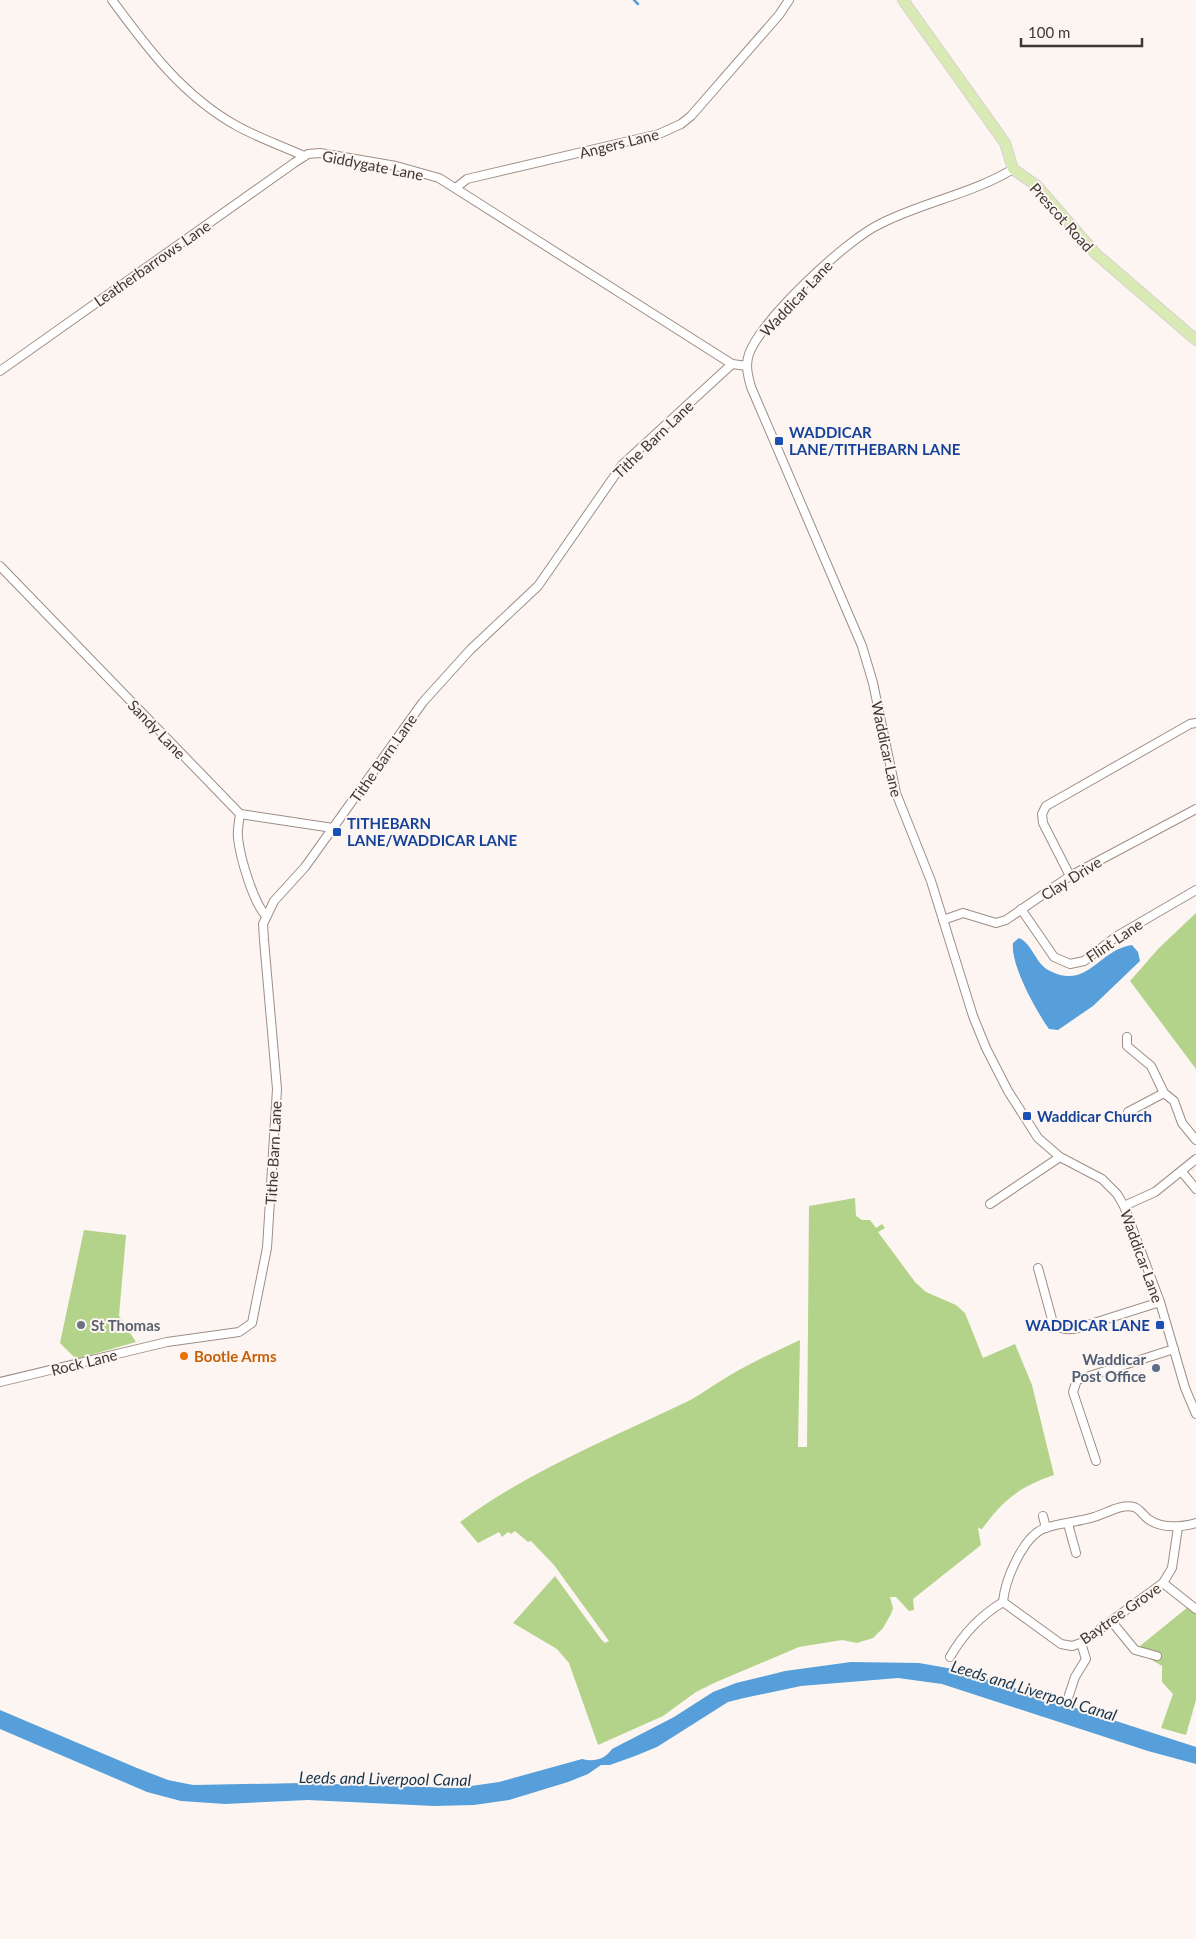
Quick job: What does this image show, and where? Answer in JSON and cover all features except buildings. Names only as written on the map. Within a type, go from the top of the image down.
[{"type":"main road","points":[[903,0],[1004,143],[1013,169]]},
{"type":"main road","name":"Prescot Road","points":[[1013,169],[1037,186],[1096,254],[1196,340]]},
{"type":"street","name":"Giddygate Lane","points":[[112,0],[166,71],[212,110],[237,126],[304,156],[320,153],[396,166],[439,178],[732,364]]},
{"type":"street","name":"Angers Lane","points":[[457,188],[467,179],[658,134],[681,124],[709,96],[779,15],[789,0]]},
{"type":"street","name":"Leatherbarrows Lane","points":[[0,371],[304,156]]},
{"type":"street","name":"Waddicar Lane","points":[[1013,169],[992,181],[898,215],[863,233],[813,276],[769,324],[754,345],[747,366],[751,387],[862,646],[873,683],[896,793],[931,881],[973,1016],[986,1048],[1029,1126],[1038,1138],[1060,1157],[1102,1179],[1118,1194],[1160,1302],[1196,1414]]},
{"type":"street","points":[[732,364],[747,366]]},
{"type":"street","name":"Tithe Barn Lane","points":[[167,1342],[239,1332],[249,1327],[254,1318],[267,1248],[277,1089],[266,983],[264,932],[266,916],[274,901],[305,867],[423,702],[470,650],[538,586],[622,465],[732,364]]},
{"type":"street","name":"Sandy Lane","points":[[0,566],[240,814]]},
{"type":"street","points":[[1070,876],[1043,823],[1042,814],[1046,806],[1190,724],[1196,723]]},
{"type":"street","name":"Clay Drive","points":[[943,920],[963,913],[996,923],[1021,909],[1070,876],[1196,809]]},
{"type":"street","points":[[266,916],[257,903],[240,850],[238,836],[240,814],[333,828]]},
{"type":"street","name":"Flint Lane","points":[[1021,909],[1054,957],[1070,964],[1084,961],[1117,936],[1196,890]]},
{"type":"street","points":[[1127,1037],[1127,1046],[1151,1066],[1164,1093],[1174,1101],[1182,1123],[1196,1140]]},
{"type":"street","points":[[1128,1112],[1164,1093]]},
{"type":"street","points":[[990,1204],[1060,1157]]},
{"type":"street","points":[[1124,1206],[1155,1192],[1196,1159]]},
{"type":"street","points":[[1182,1172],[1196,1189]]},
{"type":"street","points":[[1038,1268],[1053,1323],[1057,1327],[1067,1330],[1160,1302]]},
{"type":"street","name":"Rock Lane","points":[[0,1382],[167,1342]]},
{"type":"street","points":[[1096,1461],[1073,1392],[1077,1380],[1174,1349]]},
{"type":"street","points":[[950,1658],[960,1639],[989,1611],[1003,1602],[1004,1590],[1024,1547],[1031,1537],[1046,1528],[1068,1524],[1126,1506],[1135,1507],[1150,1520],[1158,1524],[1178,1528],[1196,1522]]},
{"type":"street","points":[[1043,1516],[1046,1528]]},
{"type":"street","points":[[1068,1524],[1076,1553]]},
{"type":"street","name":"Baytree Grove","points":[[1003,1602],[1061,1644],[1072,1646],[1081,1643],[1163,1583],[1172,1568],[1178,1528]]},
{"type":"street","points":[[1163,1583],[1196,1609]]},
{"type":"street","points":[[1112,1622],[1135,1650],[1157,1656]]},
{"type":"street","points":[[1068,1698],[1075,1677],[1086,1659],[1081,1643]]},
{"type":"green space","points":[[1196,913],[1196,1069],[1130,981],[1159,948]]},
{"type":"green space","points":[[855,1198],[856,1216],[862,1220],[870,1220],[876,1228],[882,1224],[885,1228],[878,1232],[915,1282],[926,1292],[956,1305],[965,1313],[983,1358],[1015,1344],[1032,1385],[1054,1475],[1021,1490],[997,1510],[982,1529],[978,1528],[981,1545],[913,1599],[914,1610],[909,1611],[896,1597],[890,1597],[893,1608],[891,1614],[883,1628],[873,1638],[857,1643],[842,1640],[799,1647],[714,1683],[696,1692],[663,1716],[598,1745],[569,1663],[557,1649],[513,1623],[555,1576],[601,1639],[605,1643],[609,1641],[554,1565],[531,1541],[528,1542],[515,1531],[511,1534],[508,1532],[502,1537],[499,1532],[478,1543],[460,1522],[539,1472],[687,1402],[740,1369],[800,1340],[798,1447],[807,1447],[809,1206]]},
{"type":"green space","points":[[84,1230],[126,1235],[119,1316],[136,1342],[76,1359],[60,1343]]},
{"type":"green space","points":[[1188,1607],[1196,1612],[1196,1700],[1186,1735],[1161,1728],[1173,1694],[1162,1682],[1162,1666],[1135,1650]]},
{"type":"water","points":[[1019,938],[1028,945],[1045,968],[1063,976],[1074,976],[1084,972],[1120,948],[1132,945],[1138,952],[1140,961],[1093,1006],[1058,1030],[1049,1029],[1031,999],[1016,963],[1013,943]]},
{"type":"water","points":[[851,1662],[919,1663],[959,1670],[1196,1747],[1196,1764],[1148,1751],[942,1684],[898,1678],[801,1686],[728,1702],[657,1747],[635,1756],[610,1765],[601,1765],[588,1774],[568,1782],[509,1800],[474,1805],[434,1806],[308,1800],[225,1804],[181,1801],[147,1792],[0,1729],[0,1710],[137,1768],[168,1780],[193,1785],[303,1783],[457,1788],[499,1782],[582,1759],[598,1759],[606,1756],[612,1749],[674,1717],[713,1692],[736,1683],[785,1671]]},
{"type":"waterway","points":[[634,0],[638,4]]},
{"type":"place","name":"WADDICAR LANE/TITHEBARN LANE","points":[[779,441]]},
{"type":"place","name":"TITHEBARN LANE/WADDICAR LANE","points":[[337,832]]},
{"type":"place","name":"Waddicar Church","points":[[1027,1116]]},
{"type":"place","name":"St Thomas","points":[[81,1325]]},
{"type":"place","name":"WADDICAR LANE","points":[[1160,1325]]},
{"type":"place","name":"Bootle Arms","points":[[184,1356]]},
{"type":"place","name":"Waddicar Post Office","points":[[1156,1368]]},
{"type":"water label","name":"Leeds and Liverpool Canal","points":[[1034,1690]]},
{"type":"water label","name":"Leeds and Liverpool Canal","points":[[385,1778]]}]
